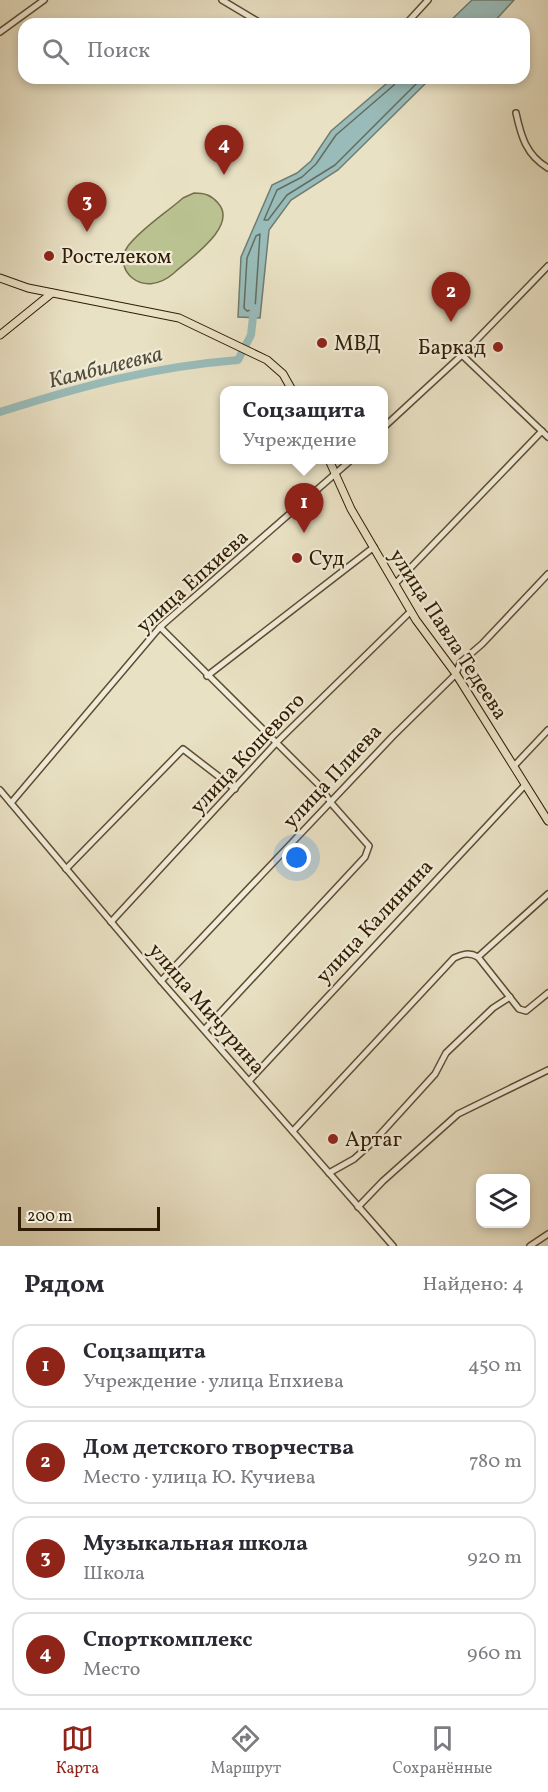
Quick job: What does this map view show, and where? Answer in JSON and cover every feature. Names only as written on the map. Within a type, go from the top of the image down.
[{"type":"main road","points":[[0,278],[11,284],[179,318],[252,352],[283,374],[290,386]]},
{"type":"main road","points":[[0,335],[52,293]]},
{"type":"main road","name":"улица Павла Тедеева","points":[[331,464],[351,509],[411,611],[456,674],[548,821]]},
{"type":"street","points":[[19,18],[44,0]]},
{"type":"street","points":[[222,0],[252,18]]},
{"type":"street","points":[[230,5],[235,0]]},
{"type":"street","points":[[412,18],[428,0]]},
{"type":"street","points":[[0,32],[18,19]]},
{"type":"street","points":[[516,113],[522,142],[539,163],[548,168]]},
{"type":"street","points":[[388,424],[462,355],[548,266]]},
{"type":"street","points":[[462,355],[548,437]]},
{"type":"street","points":[[395,584],[542,431]]},
{"type":"street","name":"улица Епхиева","points":[[11,803],[160,627],[346,464]]},
{"type":"street","points":[[207,676],[374,547]]},
{"type":"street","name":"улица Плиева","points":[[161,981],[456,674],[460,663],[482,644],[548,574]]},
{"type":"street","name":"улица Кошевого","points":[[111,922],[277,742],[411,611]]},
{"type":"street","points":[[160,627],[321,787],[331,803],[369,846],[365,858],[204,1029]]},
{"type":"street","points":[[514,766],[548,730]]},
{"type":"street","points":[[66,869],[183,749],[235,789]]},
{"type":"street","name":"улица Калинина","points":[[249,1081],[525,785]]},
{"type":"street","name":"улица Мичурина","points":[[0,790],[161,981],[393,1246]]},
{"type":"street","points":[[478,957],[548,894]]},
{"type":"street","points":[[293,1131],[454,958],[472,953],[478,957],[519,1010],[526,1011],[548,993]]},
{"type":"street","points":[[329,1173],[354,1159],[375,1140],[435,1074],[446,1053],[487,1014],[510,997]]},
{"type":"street","points":[[358,1207],[383,1181],[458,1114],[548,1070]]},
{"type":"street","points":[[530,1246],[548,1234]]},
{"type":"green space","points":[[194,193],[208,195],[218,203],[223,212],[222,222],[217,232],[200,251],[162,281],[151,284],[141,283],[133,278],[127,272],[124,263],[124,255],[128,246],[154,221],[183,198]]},
{"type":"water","points":[[472,0],[514,0],[498,18],[453,18]]},
{"type":"water","points":[[386,84],[425,84],[338,170],[291,200],[269,230],[260,318],[238,317],[241,257],[272,185],[297,173],[311,161],[331,131]]},
{"type":"waterway","name":"Камбилеевка","points":[[0,412],[117,379],[176,367],[238,360],[251,335],[254,308]]},
{"type":"place","name":"Спорткомплекс","points":[[224,175]]},
{"type":"place","name":"Музыкальная школа","points":[[87,232]]},
{"type":"place","name":"Ростелеком","points":[[49,256]]},
{"type":"place","name":"Дом детского творчества","points":[[451,322]]},
{"type":"place","name":"МВД","points":[[322,343]]},
{"type":"place","name":"Баркад","points":[[498,347]]},
{"type":"place","name":"Соцзащита","points":[[304,533]]},
{"type":"place","name":"Суд","points":[[297,558]]},
{"type":"place","name":"Артаг","points":[[333,1139]]}]
